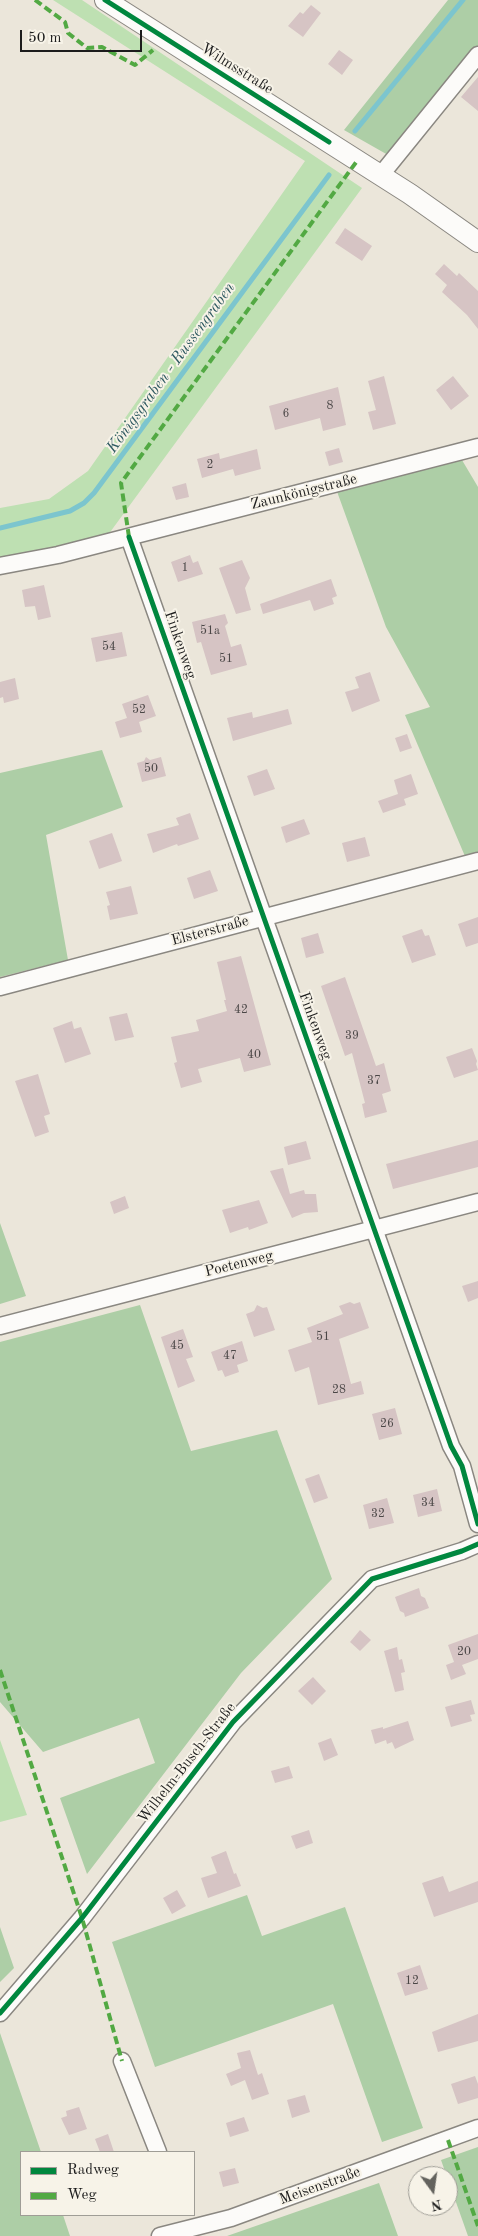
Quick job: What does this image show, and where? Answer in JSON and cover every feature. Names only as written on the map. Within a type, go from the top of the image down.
[{"type":"street","name":"Wilmsstraße","points":[[105,0],[329,142],[478,242]]},
{"type":"street","points":[[380,176],[478,55]]},
{"type":"street","name":"Zaunkönigstraße","points":[[0,566],[58,555],[478,448]]},
{"type":"street","name":"Finkenweg","points":[[129,537],[450,1446],[462,1466],[478,1524]]},
{"type":"street","name":"Elsterstraße","points":[[0,987],[478,861]]},
{"type":"street","name":"Poetenweg","points":[[0,1326],[478,1202]]},
{"type":"street","name":"Wilhelm-Busch-Straße","points":[[0,2013],[82,1918],[233,1722],[372,1579],[462,1551],[478,1544]]},
{"type":"street","points":[[122,2061],[158,2151]]},
{"type":"street","name":"Meisenstraße","points":[[160,2236],[186,2222],[231,2218],[478,2128]]},
{"type":"green space","points":[[53,0],[82,0],[362,188],[108,535],[98,539],[0,559],[0,508],[49,499],[88,471],[305,161]]},
{"type":"green space","points":[[448,0],[478,0],[478,46],[388,155],[344,130]]},
{"type":"green space","points":[[459,455],[478,487],[478,858],[467,861],[405,715],[430,707],[386,627],[335,486]]},
{"type":"green space","points":[[102,750],[123,807],[46,835],[68,960],[0,977],[0,773]]},
{"type":"green space","points":[[0,1223],[26,1296],[0,1304]]},
{"type":"green space","points":[[140,1305],[191,1451],[277,1430],[332,1579],[241,1673],[87,1874],[60,1798],[155,1763],[139,1718],[43,1752],[0,1702],[0,1342]]},
{"type":"green space","points":[[0,1740],[27,1815],[0,1822]]},
{"type":"green space","points":[[247,1895],[262,1936],[345,1907],[423,2128],[382,2142],[333,2004],[155,2067],[112,1942]]},
{"type":"green space","points":[[0,1927],[14,1968],[0,1982]]},
{"type":"green space","points":[[0,2033],[41,2151],[20,2151],[20,2216],[63,2216],[70,2236],[0,2236]]},
{"type":"green space","points":[[478,2147],[478,2236],[468,2236],[458,2208],[458,2166],[443,2166],[441,2160]]},
{"type":"green space","points":[[379,2183],[398,2236],[227,2236]]},
{"type":"building","points":[[311,5],[321,13],[303,37],[288,26],[300,12],[303,14]]},
{"type":"building","points":[[339,50],[353,60],[342,75],[328,64]]},
{"type":"building","points":[[478,77],[478,111],[461,97]]},
{"type":"building","points":[[345,228],[372,246],[362,261],[335,243]]},
{"type":"building","points":[[444,264],[457,276],[459,273],[478,291],[478,329],[467,315],[442,292],[447,285],[435,274]]},
{"type":"building","points":[[384,376],[396,424],[373,430],[368,412],[376,410],[368,381]]},
{"type":"building","points":[[453,376],[469,396],[451,410],[436,390]]},
{"type":"building","points":[[338,387],[346,425],[323,431],[320,418],[275,430],[269,406]]},
{"type":"building","points":[[339,448],[343,462],[329,466],[325,452]]},
{"type":"building","points":[[257,449],[261,469],[235,476],[233,469],[202,478],[197,459],[219,453],[220,459]]},
{"type":"building","points":[[186,483],[189,497],[176,500],[172,487]]},
{"type":"building","points":[[190,555],[193,563],[198,561],[203,574],[178,582],[171,562]]},
{"type":"building","points":[[242,560],[250,578],[245,588],[251,610],[236,614],[219,568]]},
{"type":"building","points":[[331,579],[337,596],[332,598],[334,604],[314,611],[310,600],[263,614],[260,604]]},
{"type":"building","points":[[44,585],[51,617],[38,620],[35,606],[25,607],[22,590]]},
{"type":"building","points":[[225,614],[228,623],[225,626],[231,647],[241,644],[247,665],[211,675],[201,642],[197,643],[192,622]]},
{"type":"building","points":[[122,632],[127,656],[96,662],[91,638]]},
{"type":"building","points":[[370,672],[380,701],[352,712],[345,692],[359,688],[355,677]]},
{"type":"building","points":[[15,678],[19,699],[4,703],[3,697],[0,698],[0,682]]},
{"type":"building","points":[[148,695],[156,716],[139,722],[142,732],[120,738],[115,722],[127,718],[122,704]]},
{"type":"building","points":[[288,709],[292,724],[233,741],[227,718],[252,712],[253,718]]},
{"type":"building","points":[[407,734],[412,748],[400,752],[395,738]]},
{"type":"building","points":[[146,757],[150,760],[161,757],[166,776],[142,782],[137,763],[144,761]]},
{"type":"building","points":[[267,769],[275,789],[254,796],[247,776]]},
{"type":"building","points":[[411,774],[418,794],[404,799],[406,805],[383,813],[378,801],[398,794],[394,780]]},
{"type":"building","points":[[190,813],[199,839],[178,846],[177,844],[153,853],[147,834],[179,825],[176,818]]},
{"type":"building","points":[[304,819],[310,834],[286,843],[281,827]]},
{"type":"building","points":[[112,833],[122,861],[99,869],[89,841]]},
{"type":"building","points":[[365,837],[370,856],[347,862],[342,843]]},
{"type":"building","points":[[210,870],[218,891],[194,899],[187,878]]},
{"type":"building","points":[[131,886],[138,914],[110,920],[107,906],[110,905],[106,892]]},
{"type":"building","points":[[478,917],[478,943],[466,947],[458,924]]},
{"type":"building","points":[[422,929],[425,936],[429,935],[436,955],[412,963],[402,936]]},
{"type":"building","points":[[318,933],[324,953],[306,958],[301,938]]},
{"type":"building","points":[[241,956],[271,1065],[244,1072],[240,1058],[198,1069],[202,1082],[181,1088],[174,1063],[177,1062],[171,1037],[199,1031],[196,1020],[227,1011],[217,962]]},
{"type":"building","points":[[345,977],[376,1066],[384,1063],[391,1091],[382,1094],[387,1112],[365,1118],[362,1104],[365,1103],[352,1053],[345,1056],[321,986]]},
{"type":"building","points":[[127,1013],[134,1037],[115,1041],[109,1017]]},
{"type":"building","points":[[72,1021],[74,1029],[81,1027],[91,1054],[65,1063],[53,1028]]},
{"type":"building","points":[[472,1048],[478,1070],[454,1078],[446,1057]]},
{"type":"building","points":[[38,1074],[50,1114],[44,1116],[49,1132],[35,1137],[15,1081]]},
{"type":"building","points":[[478,1140],[478,1167],[393,1189],[386,1164]]},
{"type":"building","points":[[306,1141],[311,1159],[288,1165],[284,1147]]},
{"type":"building","points":[[283,1168],[290,1194],[304,1190],[305,1194],[316,1194],[318,1212],[304,1213],[292,1218],[270,1171]]},
{"type":"building","points":[[125,1196],[129,1208],[114,1214],[110,1202]]},
{"type":"building","points":[[259,1200],[268,1223],[249,1230],[248,1227],[230,1233],[222,1210]]},
{"type":"building","points":[[478,1281],[478,1298],[468,1302],[462,1286]]},
{"type":"building","points":[[350,1302],[354,1304],[360,1302],[369,1328],[339,1339],[351,1384],[361,1381],[364,1394],[318,1405],[309,1367],[295,1372],[288,1350],[312,1342],[307,1328],[343,1314],[339,1306]]},
{"type":"building","points":[[257,1305],[263,1308],[267,1307],[275,1330],[254,1337],[246,1314],[254,1311]]},
{"type":"building","points":[[183,1329],[193,1357],[186,1359],[195,1381],[178,1388],[161,1337]]},
{"type":"building","points":[[242,1341],[248,1361],[237,1365],[239,1372],[225,1377],[222,1370],[218,1371],[211,1352]]},
{"type":"building","points":[[395,1408],[402,1434],[379,1440],[372,1414]]},
{"type":"building","points":[[319,1474],[328,1498],[314,1503],[305,1479]]},
{"type":"building","points":[[437,1489],[442,1511],[418,1517],[413,1495]]},
{"type":"building","points":[[387,1498],[394,1523],[369,1529],[363,1505]]},
{"type":"building","points":[[419,1588],[421,1596],[425,1598],[429,1608],[405,1617],[404,1613],[400,1611],[395,1597]]},
{"type":"building","points":[[360,1630],[371,1640],[360,1651],[350,1642]]},
{"type":"building","points":[[478,1634],[478,1659],[462,1665],[466,1674],[451,1680],[446,1665],[454,1662],[448,1645]]},
{"type":"building","points":[[397,1647],[399,1660],[402,1659],[405,1672],[401,1673],[404,1690],[395,1692],[384,1651]]},
{"type":"building","points":[[313,1677],[326,1691],[312,1705],[298,1691]]},
{"type":"building","points":[[471,1700],[475,1714],[470,1715],[472,1721],[451,1727],[445,1707]]},
{"type":"building","points":[[408,1721],[414,1740],[395,1749],[392,1742],[387,1744],[386,1740],[375,1744],[371,1730],[383,1727],[383,1729]]},
{"type":"building","points":[[331,1738],[338,1755],[324,1761],[318,1743]]},
{"type":"building","points":[[289,1766],[293,1778],[275,1783],[271,1771]]},
{"type":"building","points":[[309,1830],[313,1843],[296,1849],[291,1836]]},
{"type":"building","points":[[226,1851],[234,1874],[236,1873],[241,1886],[208,1898],[201,1878],[217,1873],[211,1857]]},
{"type":"building","points":[[443,1876],[449,1892],[478,1881],[478,1902],[434,1917],[422,1883]]},
{"type":"building","points":[[177,1890],[186,1906],[172,1914],[163,1898]]},
{"type":"building","points":[[420,1965],[428,1989],[405,1996],[397,1973]]},
{"type":"building","points":[[478,2014],[478,2041],[438,2052],[432,2032]]},
{"type":"building","points":[[250,2050],[258,2075],[262,2073],[269,2094],[252,2100],[245,2080],[231,2086],[226,2074],[241,2068],[237,2053]]},
{"type":"building","points":[[475,2076],[478,2084],[478,2098],[458,2104],[451,2084]]},
{"type":"building","points":[[305,2095],[310,2112],[292,2118],[287,2100]]},
{"type":"building","points":[[79,2107],[87,2129],[69,2135],[61,2118],[67,2116],[66,2111]]},
{"type":"building","points":[[244,2117],[249,2131],[230,2137],[226,2123]]},
{"type":"building","points":[[108,2134],[114,2151],[100,2151],[95,2139]]},
{"type":"building","points":[[235,2168],[239,2183],[223,2187],[219,2172]]},
{"type":"waterway","name":"Königsgraben - Russengraben","points":[[355,131],[463,0]]},
{"type":"waterway","name":"Königsgraben - Russengraben","points":[[0,528],[70,511],[84,503],[94,493],[329,175]]},
{"type":"marked path","points":[[35,0],[65,22],[68,33],[87,48],[102,47],[135,65],[153,50]]},
{"type":"marked path","points":[[129,537],[121,483],[357,161]]},
{"type":"marked path","points":[[0,1670],[82,1918],[122,2061]]},
{"type":"marked path","points":[[448,2140],[478,2226]]},
{"type":"cycle path","points":[[105,0],[329,142]]},
{"type":"cycle path","points":[[129,537],[451,1446],[462,1466],[478,1524]]},
{"type":"cycle path","points":[[0,2013],[82,1918],[233,1722],[372,1579],[462,1551],[478,1544]]}]
